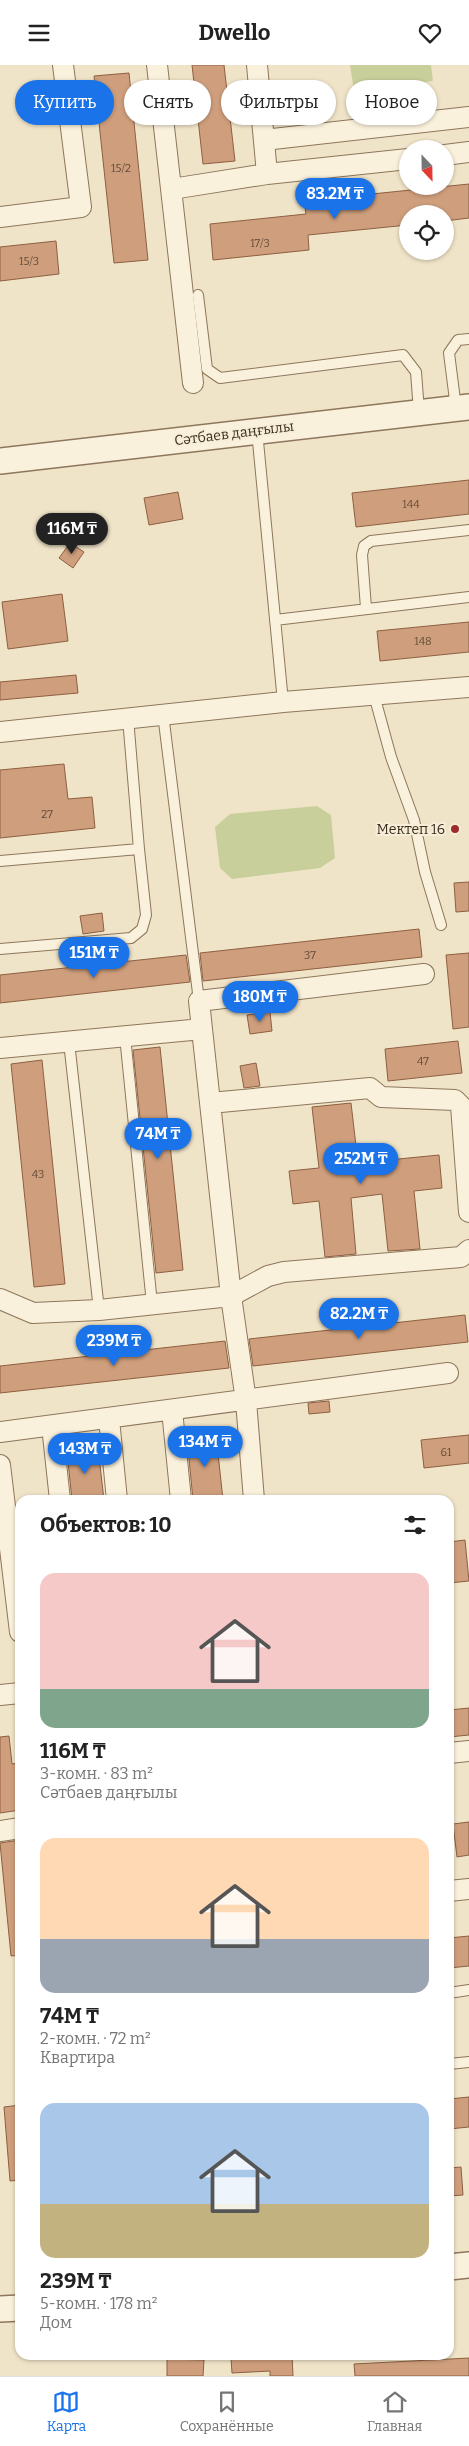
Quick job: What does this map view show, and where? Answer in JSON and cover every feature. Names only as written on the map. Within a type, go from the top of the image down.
[{"type":"street","points":[[0,217],[81,207],[63,65]]},
{"type":"street","points":[[157,65],[193,383]]},
{"type":"street","points":[[257,65],[267,174]]},
{"type":"street","points":[[264,140],[469,117]]},
{"type":"street","points":[[454,154],[469,152]]},
{"type":"street","points":[[172,189],[267,174],[399,160]]},
{"type":"street","name":"Сәтбаев даңғылы","points":[[0,461],[462,407]]},
{"type":"street","points":[[0,732],[283,702],[469,687]]},
{"type":"street","points":[[254,1495],[246,1401],[231,1295],[199,1001],[424,974]]},
{"type":"street","points":[[0,1048],[202,1029]]},
{"type":"street","points":[[210,1103],[370,1088],[382,1097],[455,1100],[461,1106],[469,1212]]},
{"type":"street","points":[[0,1299],[33,1313],[99,1310],[231,1295],[268,1276],[284,1272],[461,1257],[469,1249]]},
{"type":"street","points":[[0,1432],[448,1373]]},
{"type":"street","points":[[172,1410],[181,1495]]},
{"type":"street","points":[[109,1419],[117,1495]]},
{"type":"street","points":[[52,1426],[59,1495]]},
{"type":"street","points":[[0,1465],[15,1590]]},
{"type":"street","points":[[0,1695],[15,1694]]},
{"type":"street","points":[[454,1752],[469,1751]]},
{"type":"street","points":[[0,1831],[15,1830]]},
{"type":"street","points":[[454,1890],[469,1889]]},
{"type":"street","points":[[454,2266],[469,2265]]},
{"type":"street","points":[[0,2309],[15,2308]]},
{"type":"lane","points":[[198,295],[207,369],[220,378],[403,355],[416,372],[419,412]]},
{"type":"lane","points":[[462,407],[449,353],[458,340],[469,339]]},
{"type":"lane","points":[[256,430],[283,702]]},
{"type":"lane","points":[[366,608],[362,555],[364,546],[371,541],[469,530]]},
{"type":"lane","points":[[276,620],[469,597]]},
{"type":"lane","points":[[374,695],[391,757],[414,820],[424,873],[441,925]]},
{"type":"lane","points":[[163,714],[199,1001]]},
{"type":"lane","points":[[0,949],[130,937],[142,929],[146,915],[128,718]]},
{"type":"lane","points":[[0,861],[139,849]]},
{"type":"lane","points":[[125,1036],[152,1304]]},
{"type":"lane","points":[[69,1042],[99,1310]]},
{"type":"lane","points":[[454,1992],[469,1990]]},
{"type":"lane","points":[[454,2063],[469,2061]]},
{"type":"green space","points":[[350,65],[431,65],[433,80],[352,80]]},
{"type":"green space","points":[[317,806],[331,815],[335,858],[320,868],[232,879],[220,868],[215,827],[230,814]]},
{"type":"building","points":[[192,65],[224,65],[226,80],[221,80],[221,125],[231,125],[235,161],[203,164],[199,125],[211,125],[211,80],[194,80]]},
{"type":"building","points":[[129,73],[130,80],[124,80],[124,125],[134,125],[148,260],[114,263],[99,125],[114,125],[114,80],[94,80],[94,76]]},
{"type":"building","points":[[469,184],[469,218],[454,220],[454,205],[399,205],[399,226],[308,235],[309,250],[213,260],[210,224],[306,214],[304,201],[399,191],[399,195],[454,195],[454,186]]},
{"type":"building","points":[[56,241],[59,274],[0,281],[0,247]]},
{"type":"building","points":[[469,480],[469,514],[356,527],[352,493]]},
{"type":"building","points":[[178,492],[183,519],[149,525],[144,498]]},
{"type":"building","points":[[70,543],[84,552],[73,568],[59,558]]},
{"type":"building","points":[[62,594],[68,641],[8,649],[2,602]]},
{"type":"building","points":[[469,622],[469,652],[380,661],[377,631]]},
{"type":"building","points":[[76,675],[78,693],[0,700],[0,682]]},
{"type":"building","points":[[64,764],[68,799],[92,797],[95,828],[0,838],[0,770]]},
{"type":"building","points":[[469,882],[469,911],[456,912],[454,883]]},
{"type":"building","points":[[102,913],[104,931],[83,934],[80,916]]},
{"type":"building","points":[[419,929],[422,957],[203,981],[200,953]]},
{"type":"building","points":[[469,953],[469,1027],[453,1029],[446,955]]},
{"type":"building","points":[[186,955],[190,982],[0,1003],[0,975]]},
{"type":"building","points":[[270,1012],[272,1031],[250,1034],[247,1015]]},
{"type":"building","points":[[458,1041],[462,1073],[388,1081],[385,1049]]},
{"type":"building","points":[[160,1047],[183,1270],[156,1273],[133,1050]]},
{"type":"building","points":[[42,1060],[65,1284],[34,1287],[11,1064]]},
{"type":"building","points":[[256,1063],[260,1086],[244,1088],[240,1066]]},
{"type":"building","points":[[351,1103],[358,1163],[439,1155],[442,1188],[414,1191],[420,1249],[388,1251],[382,1194],[351,1198],[356,1254],[325,1257],[319,1201],[293,1204],[289,1171],[319,1168],[312,1107]]},
{"type":"building","points":[[465,1315],[468,1342],[253,1366],[249,1339]]},
{"type":"building","points":[[225,1341],[229,1368],[0,1393],[0,1366]]},
{"type":"building","points":[[329,1401],[330,1412],[309,1414],[308,1403]]},
{"type":"building","points":[[216,1435],[222,1495],[193,1495],[187,1438]]},
{"type":"building","points":[[469,1435],[469,1463],[424,1468],[421,1440]]},
{"type":"building","points":[[98,1448],[103,1495],[71,1495],[67,1452]]},
{"type":"building","points":[[465,1540],[469,1581],[454,1582],[454,1541]]},
{"type":"building","points":[[469,1708],[469,1735],[454,1736],[454,1710]]},
{"type":"building","points":[[9,1736],[12,1764],[15,1764],[15,1811],[0,1813],[0,1737]]},
{"type":"building","points":[[469,1822],[469,1855],[457,1857],[454,1824]]},
{"type":"building","points":[[15,1841],[15,1956],[11,1956],[0,1843]]},
{"type":"building","points":[[469,1936],[469,1966],[454,1968],[454,1938]]},
{"type":"building","points":[[469,2097],[469,2127],[454,2128],[454,2098]]},
{"type":"building","points":[[15,2106],[15,2180],[10,2181],[4,2107]]},
{"type":"building","points":[[461,2167],[463,2195],[454,2196],[454,2168]]},
{"type":"building","points":[[469,2358],[469,2376],[355,2376],[354,2364]]},
{"type":"building","points":[[167,2360],[204,2360],[203,2376],[167,2376]]},
{"type":"building","points":[[231,2360],[292,2360],[293,2376],[270,2376],[270,2371],[232,2373]]},
{"type":"place","name":"Мектеп 16","points":[[455,829]]}]
